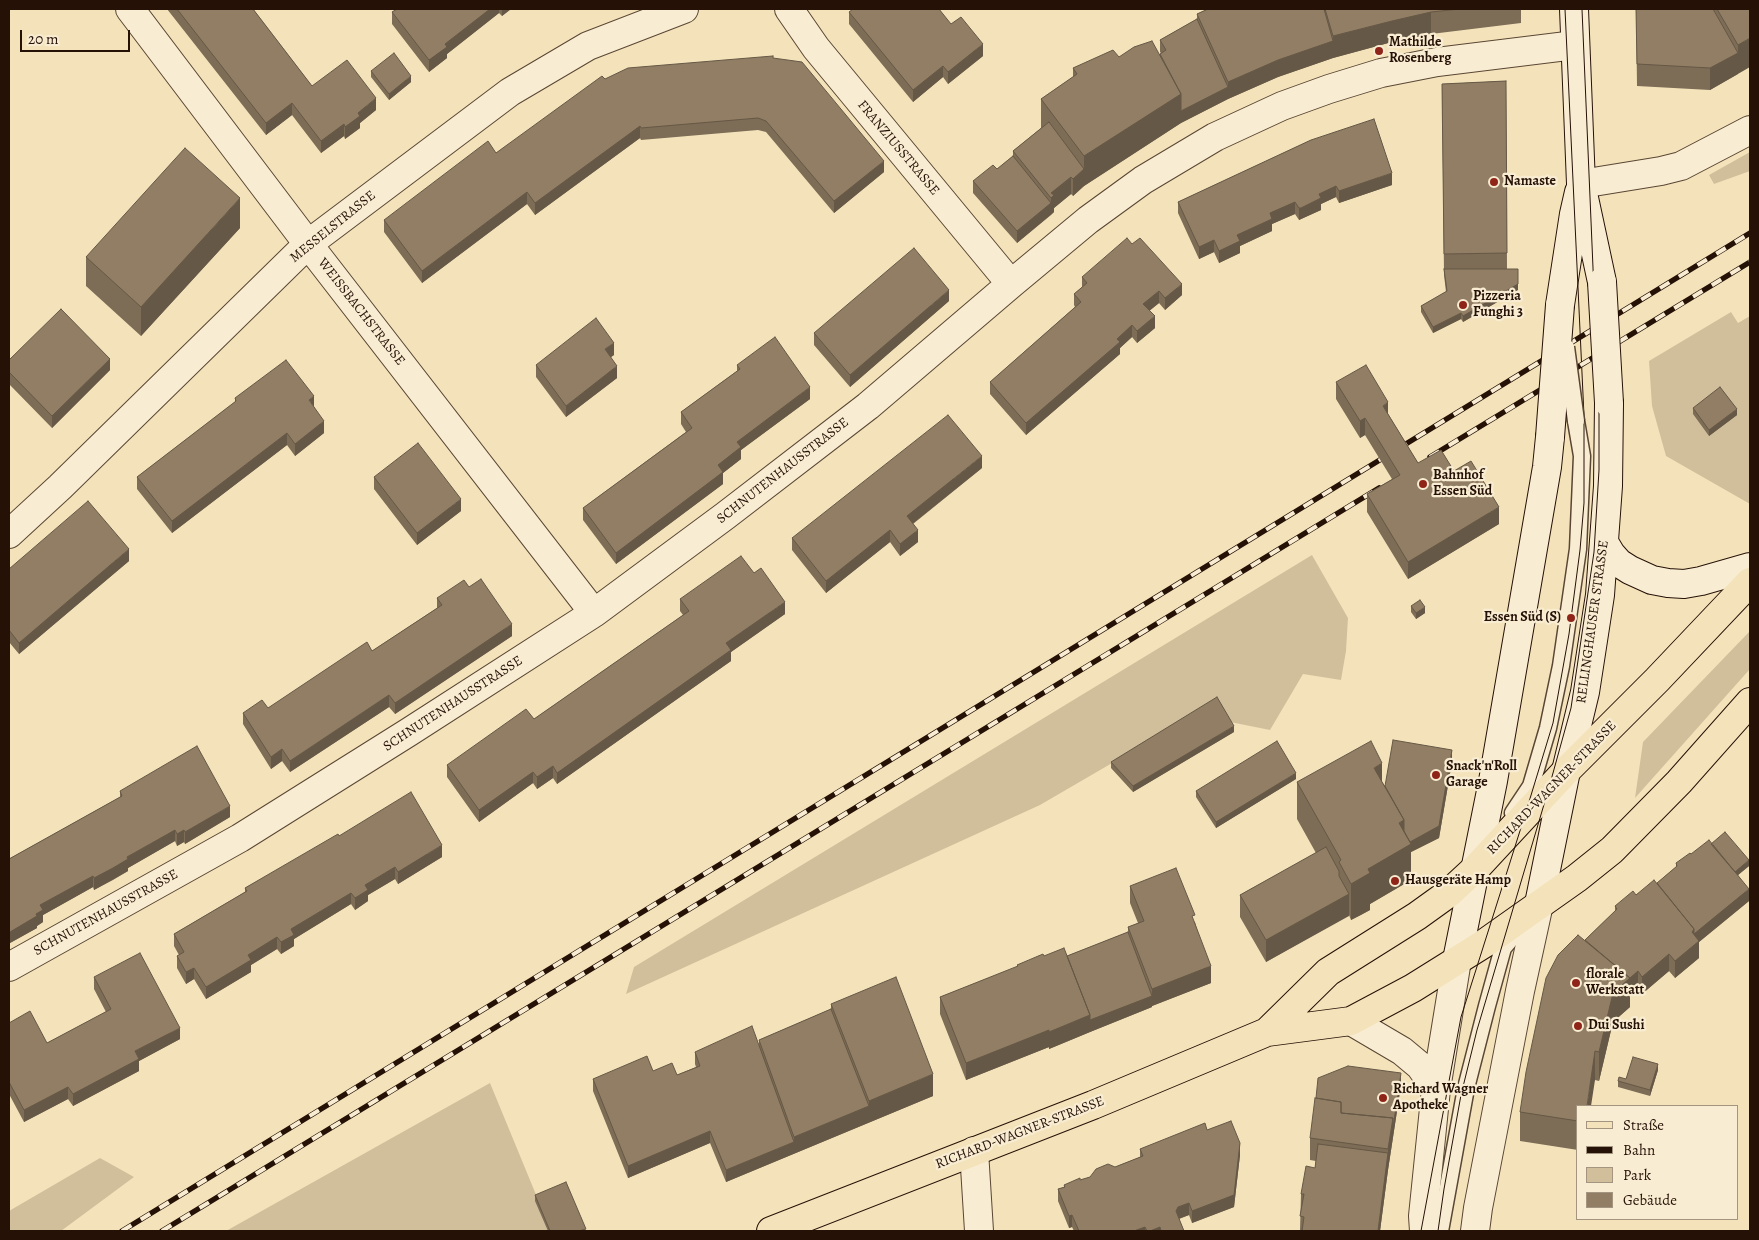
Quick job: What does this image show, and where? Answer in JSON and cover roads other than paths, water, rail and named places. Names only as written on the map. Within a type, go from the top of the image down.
[{"type":"main road","name":"RICHARD-WAGNER-STRASSE","points":[[1267,1032],[1328,972],[1417,916],[1449,893],[1476,868],[1566,771],[1657,680],[1750,582]]},
{"type":"main road","name":"RICHARD-WAGNER-STRASSE","points":[[771,1231],[1093,1105],[1267,1032],[1351,1022],[1413,988],[1485,943],[1612,850],[1679,782],[1750,702]]},
{"type":"street","name":"WEISSBACHSTRASSE","points":[[130,9],[308,244],[594,613]]},
{"type":"street","name":"MESSELSTRASSE","points":[[9,534],[60,487],[308,244],[510,92],[588,46],[684,9]]},
{"type":"street","name":"FRANZIUSSTRASSE","points":[[790,9],[816,48],[1010,284]]},
{"type":"street","name":"RELLINGHAUSER STRASSE","points":[[1475,1231],[1520,991],[1566,771],[1585,692],[1600,595],[1608,486],[1609,403],[1602,282],[1581,184],[1574,9]]},
{"type":"street","name":"SCHNUTENHAUSSTRASSE","points":[[9,967],[240,838],[594,613],[868,406],[1088,220],[1143,180],[1216,137],[1282,106],[1381,73],[1428,64],[1575,45]]},
{"type":"street","points":[[1581,184],[1681,166],[1750,130]]},
{"type":"street","name":"RELLINGHAUSER STRASSE","points":[[1424,1231],[1423,1216],[1436,1089],[1457,960],[1476,868],[1548,467],[1560,305],[1574,214],[1581,184]]},
{"type":"street","points":[[1604,544],[1615,559],[1630,570],[1647,578],[1668,583],[1684,584],[1701,581],[1750,567]]},
{"type":"street","points":[[1351,1022],[1402,1051],[1420,1066],[1436,1089]]},
{"type":"street","points":[[974,1151],[979,1231]]},
{"type":"lane","points":[[1476,868],[1531,786],[1548,728],[1561,666],[1578,549],[1582,456],[1560,305]]},
{"type":"lane","points":[[1440,1231],[1466,1088],[1503,948],[1539,904]]},
{"type":"tram line","points":[[1421,1231],[1461,1017],[1553,723],[1569,634],[1580,550],[1584,503],[1584,416],[1565,9]]},
{"type":"tram line","points":[[1438,1231],[1461,1095],[1477,1030],[1571,708],[1594,552],[1599,470],[1599,409],[1582,9]]},
{"type":"railway","points":[[122,1231],[1750,233]]},
{"type":"railway","points":[[1430,457],[1750,262]]},
{"type":"railway","points":[[162,1231],[1379,488]]},
{"type":"place","name":"Mathilde Rosenberg","points":[[1379,51]]},
{"type":"place","name":"Namaste","points":[[1494,182]]},
{"type":"place","name":"Pizzeria Funghi 3","points":[[1463,305]]},
{"type":"place","name":"Bahnhof Essen Süd","points":[[1423,484]]},
{"type":"place","name":"Essen Süd (S)","points":[[1571,618]]},
{"type":"place","name":"Snack'n'Roll Garage","points":[[1436,775]]},
{"type":"place","name":"Hausgeräte Hamp","points":[[1395,881]]},
{"type":"place","name":"florale Werkstatt","points":[[1576,983]]},
{"type":"place","name":"Dui Sushi","points":[[1578,1026]]},
{"type":"place","name":"Richard Wagner Apotheke","points":[[1383,1098]]}]
